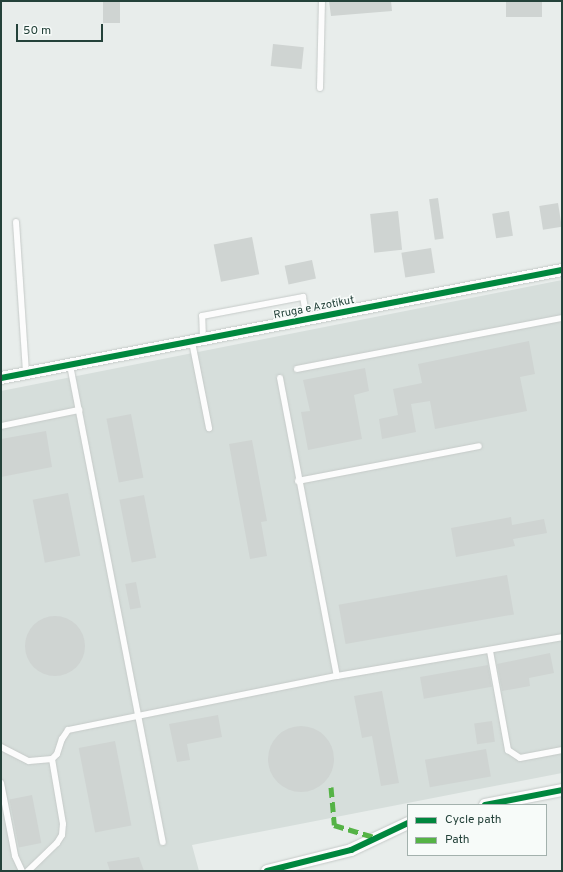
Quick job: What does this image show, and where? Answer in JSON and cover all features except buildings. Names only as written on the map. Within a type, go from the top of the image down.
[{"type":"street","name":"Rruga e Azotikut","points":[[1,378],[562,270]]},
{"type":"street","points":[[490,804],[562,790]]},
{"type":"street","points":[[267,871],[351,850],[407,823]]},
{"type":"lane","points":[[320,88],[322,1]]},
{"type":"lane","points":[[16,222],[26,374]]},
{"type":"lane","points":[[209,428],[198,341],[202,316],[303,297],[307,319]]},
{"type":"lane","points":[[297,369],[562,318]]},
{"type":"lane","points":[[70,365],[163,842]]},
{"type":"lane","points":[[280,378],[298,481],[337,676]]},
{"type":"lane","points":[[1,426],[79,410]]},
{"type":"lane","points":[[298,481],[479,446]]},
{"type":"lane","points":[[1,747],[29,761],[52,759],[57,754],[62,739],[68,730],[337,676],[490,651],[562,637]]},
{"type":"lane","points":[[490,651],[508,750],[520,758],[562,750]]},
{"type":"lane","points":[[28,871],[57,844],[62,835],[63,824],[52,759]]},
{"type":"lane","points":[[1,783],[15,856],[22,871]]},
{"type":"shaded area","points":[[562,280],[562,773],[192,845],[199,871],[1,871],[1,391]]},
{"type":"marked path","points":[[331,787],[334,825],[377,838]]},
{"type":"cycle path","points":[[1,378],[562,270]]},
{"type":"cycle path","points":[[490,804],[562,790]]},
{"type":"cycle path","points":[[267,871],[351,850],[407,823]]}]
